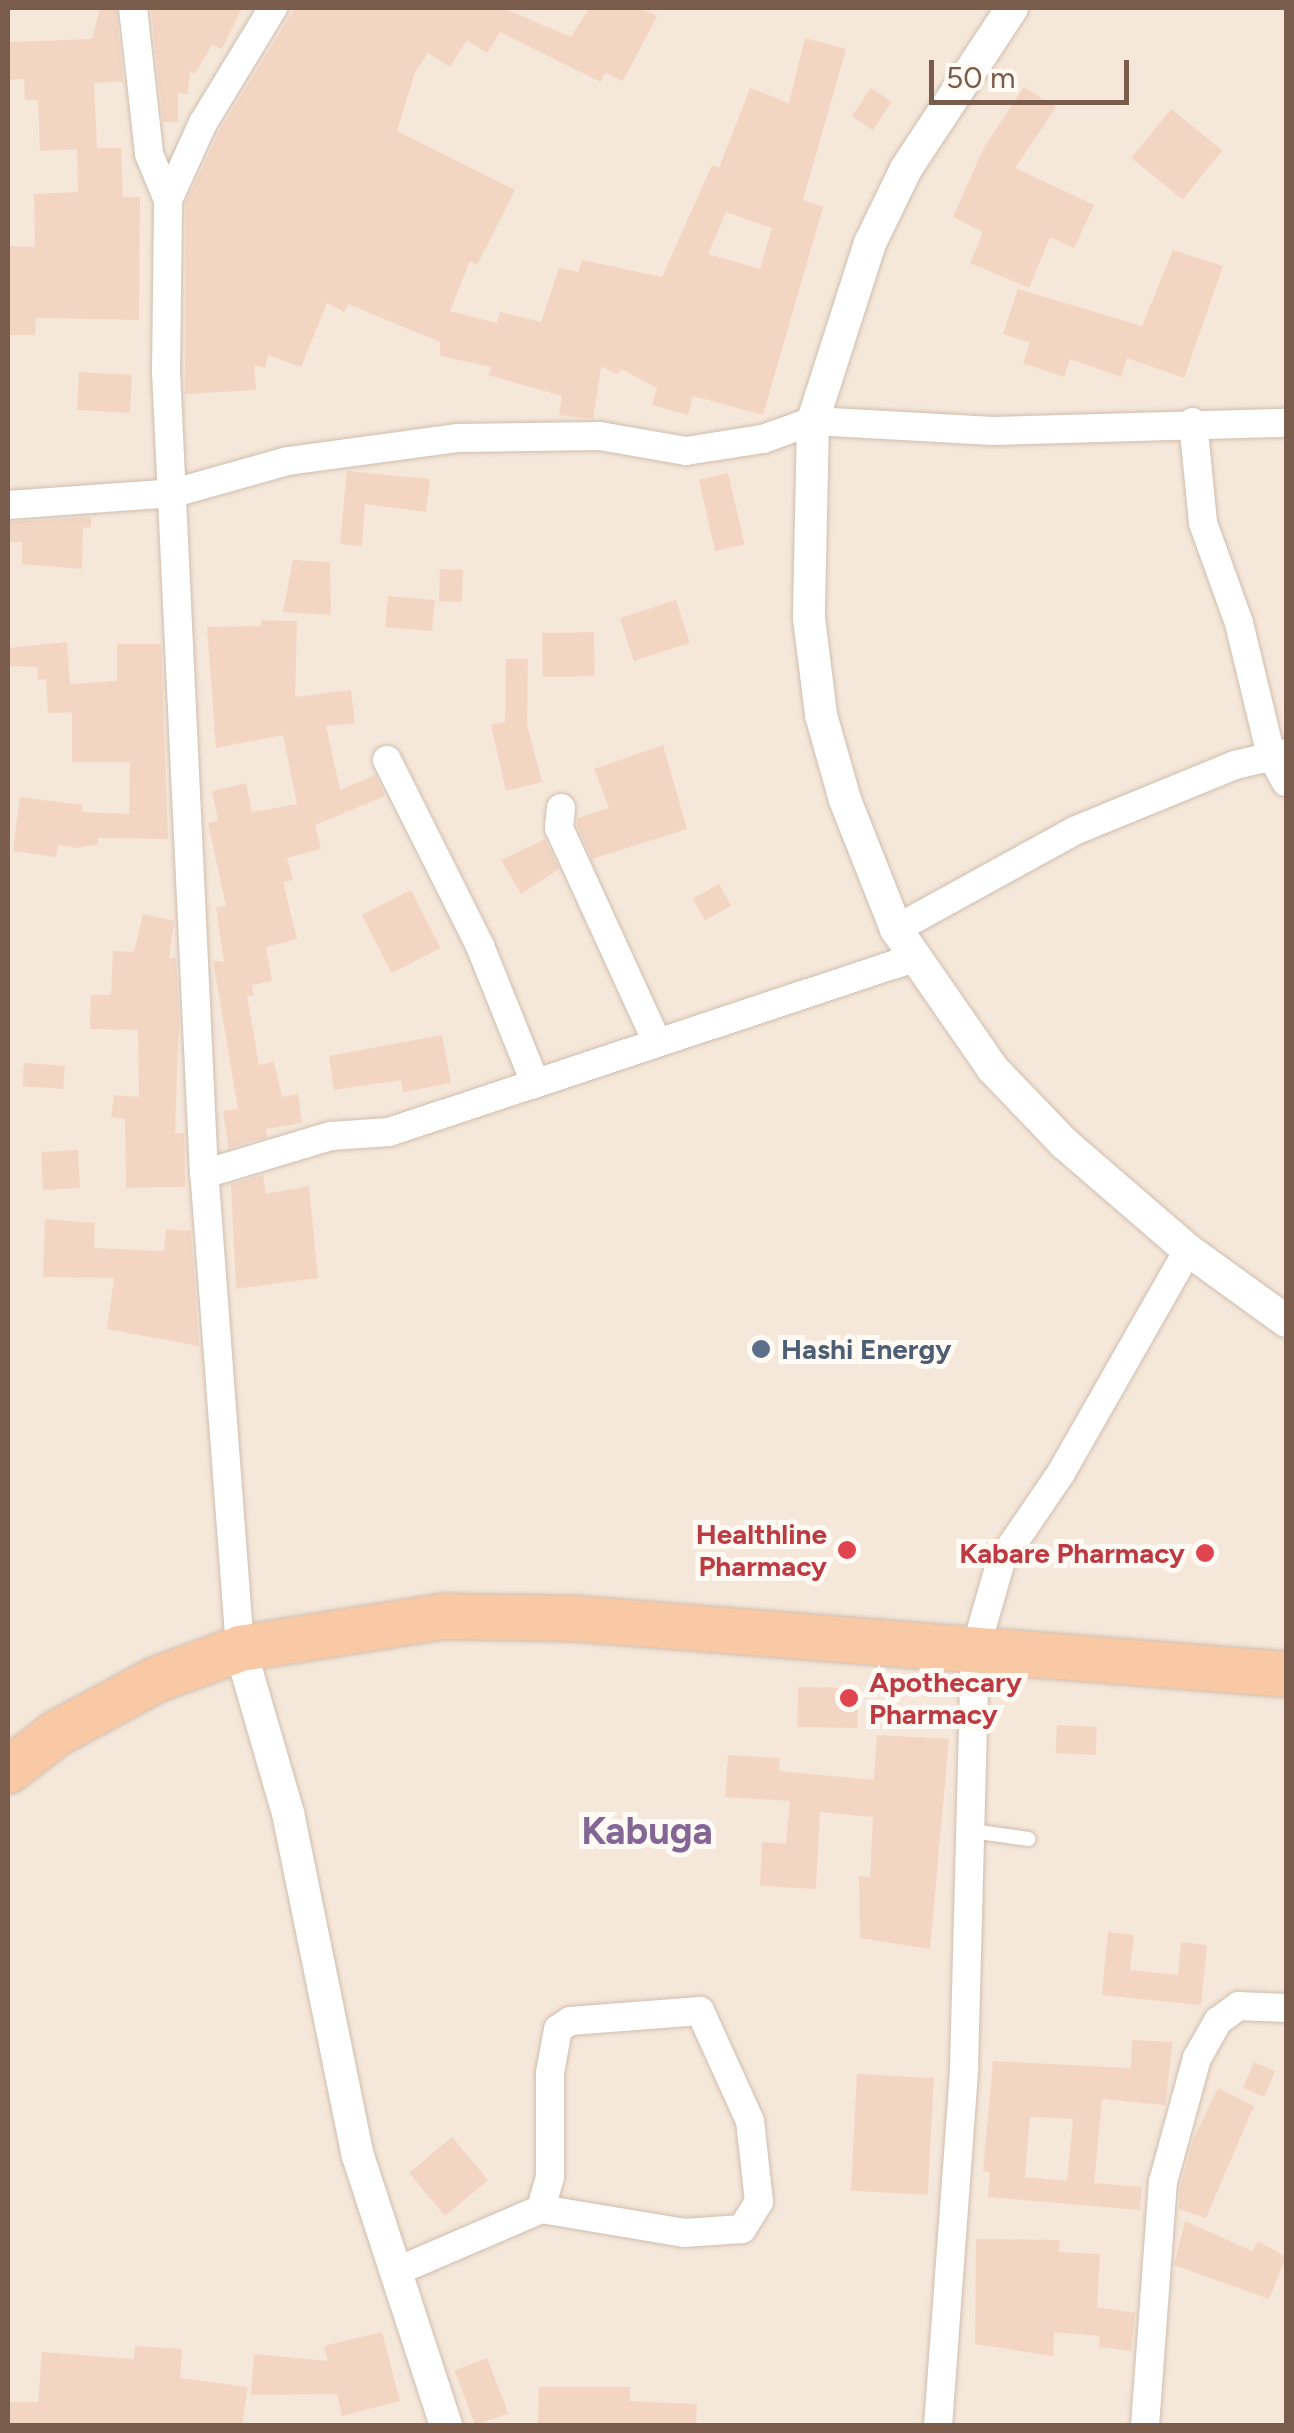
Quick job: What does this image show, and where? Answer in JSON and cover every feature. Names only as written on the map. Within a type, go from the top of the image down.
[{"type":"highway","points":[[8,1770],[56,1732],[156,1679],[240,1648],[442,1616],[572,1618],[1286,1674]]},
{"type":"street","points":[[132,8],[149,154],[168,200],[166,372],[204,1174],[240,1648],[288,1812],[349,2122],[446,2426]]},
{"type":"street","points":[[168,200],[202,123],[273,8]]},
{"type":"street","points":[[1012,8],[906,169],[870,243],[813,421],[808,600],[821,715],[845,800],[896,929],[994,1069],[1064,1143],[1188,1250],[1286,1321]]},
{"type":"street","points":[[8,505],[174,493],[288,460],[458,438],[600,436],[686,451],[763,439],[813,421],[993,430],[1193,422],[1286,423]]},
{"type":"street","points":[[1193,422],[1203,523],[1239,623],[1286,782]]},
{"type":"street","points":[[896,929],[1074,830],[1279,754]]},
{"type":"street","points":[[387,760],[480,946],[535,1083]]},
{"type":"street","points":[[561,808],[559,828],[656,1040]]},
{"type":"street","points":[[204,1174],[331,1136],[389,1132],[656,1040],[914,958]]},
{"type":"street","points":[[938,2426],[964,2068],[975,1651],[1001,1561],[1061,1474],[1188,1250]]},
{"type":"street","points":[[1146,2426],[1163,2182],[1197,2058],[1218,2021],[1239,2006],[1286,2008]]},
{"type":"street","points":[[395,2272],[541,2209],[684,2233],[742,2229],[759,2202],[750,2121],[700,2011],[570,2021],[558,2029],[550,2073],[550,2177],[541,2209]]},
{"type":"lane","points":[[972,1831],[1028,1839]]},
{"type":"shaded area","points":[[8,8],[1286,8],[1286,2425],[8,2425]]},
{"type":"building","points":[[100,8],[116,8],[123,81],[94,83],[97,148],[121,148],[123,197],[140,197],[139,320],[36,318],[35,335],[8,335],[8,246],[35,247],[34,194],[78,192],[77,149],[40,151],[38,100],[25,100],[24,79],[8,80],[8,42],[92,39]]},
{"type":"building","points":[[151,8],[242,8],[222,49],[212,45],[195,74],[190,71],[188,94],[178,93],[178,122],[163,122]]},
{"type":"building","points":[[295,8],[503,8],[571,37],[589,8],[639,8],[657,16],[623,81],[605,73],[601,82],[500,32],[487,53],[467,40],[450,67],[428,53],[415,72],[397,131],[515,190],[477,265],[470,261],[450,311],[497,323],[500,312],[541,322],[559,268],[578,272],[582,260],[662,277],[712,165],[719,168],[750,88],[789,103],[805,38],[846,49],[803,200],[823,207],[763,415],[693,396],[688,415],[652,405],[657,388],[621,369],[618,374],[601,367],[593,419],[559,415],[562,396],[488,375],[492,367],[440,356],[440,342],[348,304],[344,312],[327,303],[301,367],[268,355],[265,368],[254,365],[256,390],[185,394],[186,202],[221,128]],"holes":[[[726,212],[772,228],[760,269],[708,254]]]},
{"type":"building","points":[[1024,87],[1056,107],[1015,168],[1094,205],[1074,248],[1050,237],[1029,288],[970,263],[983,232],[953,217],[984,147]]},
{"type":"building","points":[[871,88],[892,102],[873,130],[852,116]]},
{"type":"building","points":[[1171,109],[1222,151],[1183,199],[1131,158]]},
{"type":"building","points":[[1173,250],[1223,266],[1184,378],[1127,358],[1121,377],[1070,359],[1064,377],[1023,363],[1030,343],[1003,334],[1018,289],[1142,326]]},
{"type":"building","points":[[79,372],[132,375],[130,413],[77,410]]},
{"type":"building","points":[[347,471],[430,479],[426,512],[365,504],[362,546],[340,544]]},
{"type":"building","points":[[728,473],[744,544],[715,551],[699,480]]},
{"type":"building","points":[[91,517],[91,527],[83,528],[82,569],[22,564],[22,542],[8,542],[8,522]]},
{"type":"building","points":[[293,560],[330,562],[331,615],[283,612]]},
{"type":"building","points":[[440,569],[463,570],[462,602],[439,601]]},
{"type":"building","points":[[388,596],[435,600],[432,631],[385,627]]},
{"type":"building","points":[[676,600],[690,643],[634,661],[620,618]]},
{"type":"building","points":[[261,620],[297,621],[295,697],[351,690],[355,723],[326,726],[340,790],[375,775],[385,796],[315,825],[321,849],[287,858],[293,880],[283,882],[297,939],[266,947],[272,981],[252,985],[254,995],[247,996],[259,1065],[274,1062],[282,1097],[298,1094],[302,1123],[266,1129],[267,1137],[229,1148],[223,1111],[238,1109],[213,961],[224,962],[216,907],[226,906],[208,823],[218,821],[212,791],[246,783],[252,812],[297,804],[283,735],[216,748],[207,627],[261,626]]},
{"type":"building","points":[[594,632],[595,676],[543,677],[542,633]]},
{"type":"building","points":[[67,642],[70,684],[117,681],[117,644],[161,644],[168,839],[98,838],[98,844],[78,848],[58,845],[56,857],[13,851],[20,797],[82,805],[82,812],[129,814],[130,762],[72,762],[72,712],[48,713],[46,679],[38,680],[37,667],[8,666],[8,648]]},
{"type":"building","points":[[506,659],[528,659],[527,724],[542,782],[506,791],[491,725],[505,722]]},
{"type":"building","points":[[663,745],[687,829],[592,859],[577,825],[578,818],[609,808],[594,769]]},
{"type":"building","points":[[545,839],[559,869],[521,894],[501,860]]},
{"type":"building","points":[[719,884],[731,906],[705,920],[693,899]]},
{"type":"building","points":[[411,890],[441,948],[392,973],[362,915]]},
{"type":"building","points":[[143,914],[174,921],[169,958],[176,958],[179,1020],[175,1133],[184,1133],[185,1187],[126,1188],[125,1119],[111,1117],[114,1095],[139,1097],[138,1030],[90,1029],[91,995],[111,995],[113,951],[134,952]]},
{"type":"building","points":[[442,1035],[451,1083],[403,1092],[401,1080],[334,1090],[329,1056]]},
{"type":"building","points":[[24,1063],[65,1066],[63,1089],[22,1086]]},
{"type":"building","points":[[78,1150],[80,1188],[43,1190],[41,1152]]},
{"type":"building","points":[[263,1175],[266,1194],[309,1186],[318,1278],[236,1289],[231,1184]]},
{"type":"building","points":[[45,1219],[95,1223],[94,1248],[164,1251],[166,1229],[191,1231],[199,1346],[107,1329],[114,1278],[43,1277]]},
{"type":"building","points":[[798,1687],[858,1688],[857,1728],[797,1727]]},
{"type":"building","points":[[1057,1725],[1097,1727],[1095,1755],[1056,1753]]},
{"type":"building","points":[[877,1735],[949,1739],[930,1949],[860,1938],[859,1876],[870,1877],[873,1817],[820,1812],[816,1889],[760,1886],[762,1842],[786,1844],[790,1801],[725,1797],[728,1755],[780,1758],[779,1771],[874,1780]]},
{"type":"building","points":[[1108,1932],[1134,1935],[1130,1970],[1178,1975],[1181,1942],[1207,1945],[1201,2005],[1102,1995]]},
{"type":"building","points":[[1132,2040],[1173,2042],[1165,2105],[1102,2099],[1094,2183],[1142,2187],[1140,2210],[988,2197],[990,2172],[983,2171],[993,2061],[1131,2068]],"holes":[[[1030,2117],[1073,2119],[1067,2181],[1025,2177]]]},
{"type":"building","points":[[1254,2062],[1275,2071],[1264,2097],[1243,2088]]},
{"type":"building","points":[[857,2074],[934,2078],[928,2195],[851,2191]]},
{"type":"building","points":[[1218,2088],[1254,2106],[1206,2218],[1179,2209],[1180,2188],[1193,2140]]},
{"type":"building","points":[[452,2137],[488,2180],[445,2216],[409,2173]]},
{"type":"building","points":[[1185,2221],[1252,2251],[1258,2241],[1286,2257],[1269,2299],[1174,2265]]},
{"type":"building","points":[[976,2239],[1060,2240],[1059,2252],[1100,2254],[1097,2307],[1135,2313],[1131,2351],[1099,2347],[1100,2336],[1054,2332],[1053,2356],[975,2344]]},
{"type":"building","points":[[382,2332],[400,2401],[342,2416],[337,2394],[251,2395],[254,2354],[328,2361],[324,2346]]},
{"type":"building","points":[[135,2346],[182,2349],[180,2378],[248,2387],[242,2426],[8,2426],[8,2402],[38,2402],[42,2352],[134,2359]]},
{"type":"building","points":[[487,2358],[508,2413],[475,2426],[454,2371]]},
{"type":"building","points":[[539,2387],[630,2387],[630,2401],[697,2404],[696,2426],[538,2426]]},
{"type":"place","name":"Hashi Energy","points":[[761,1349]]},
{"type":"place","name":"Healthline Pharmacy","points":[[847,1550]]},
{"type":"place","name":"Kabare Pharmacy","points":[[1205,1553]]},
{"type":"place","name":"Apothecary Pharmacy","points":[[849,1698]]},
{"type":"district","name":"Kabuga","points":[[647,1832]]}]
